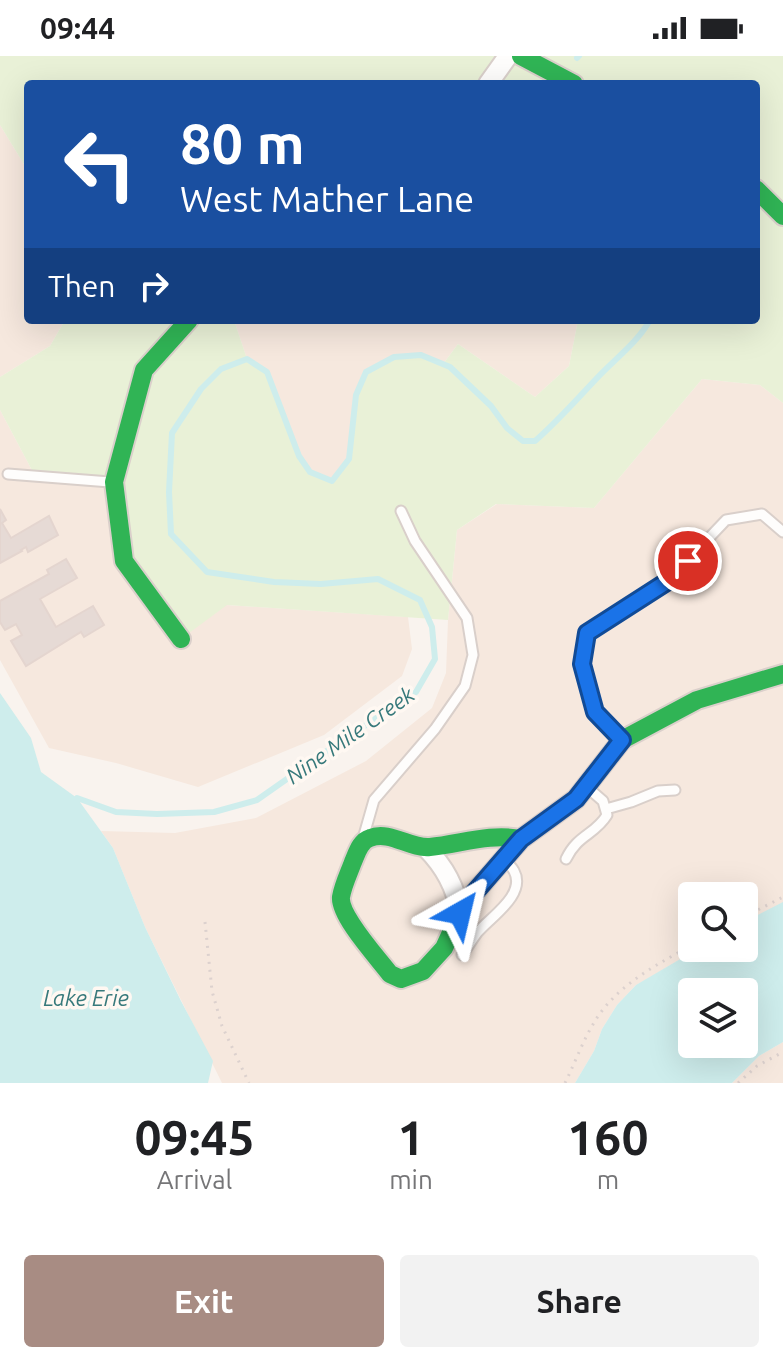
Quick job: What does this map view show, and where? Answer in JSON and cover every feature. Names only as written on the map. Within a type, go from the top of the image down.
[{"type":"street","points":[[491,80],[508,56]]},
{"type":"street","points":[[521,56],[566,80]]},
{"type":"street","points":[[760,193],[783,216]]},
{"type":"street","points":[[181,639],[124,561],[114,482],[144,370],[185,324]]},
{"type":"street","points":[[521,839],[506,836],[469,839],[426,848],[383,836],[371,837],[362,842],[347,877],[341,899],[343,912],[390,974],[401,979],[423,971],[444,948],[469,899],[521,839],[576,799],[622,740],[697,700],[783,674]]},
{"type":"street","points":[[426,848],[438,860],[451,882],[460,913]]},
{"type":"lane","points":[[8,474],[114,482]]},
{"type":"lane","points":[[362,842],[374,800],[435,729],[465,686],[473,655],[467,618],[415,541],[401,511]]},
{"type":"lane","points":[[622,740],[595,712],[582,664],[587,633],[668,581],[726,520],[762,514],[783,532]]},
{"type":"lane","points":[[566,859],[579,839],[602,823],[607,815],[603,801],[586,786]]},
{"type":"lane","points":[[606,809],[658,791],[675,790]]},
{"type":"lane","points":[[462,955],[477,933],[514,893],[517,881],[515,872],[504,859]]},
{"type":"path","points":[[758,910],[783,897]]},
{"type":"path","points":[[205,922],[212,991],[222,1026],[249,1083]]},
{"type":"path","points":[[565,1083],[594,1021],[613,996],[678,953]]},
{"type":"path","points":[[738,1083],[757,1066],[783,1052]]},
{"type":"shaded area","points":[[0,125],[24,164],[24,324],[63,324],[50,346],[0,377]]},
{"type":"shaded area","points":[[235,324],[577,324],[569,366],[535,397],[458,344],[443,364],[421,355],[356,395],[349,459],[332,481],[310,472],[299,456],[267,372],[247,359]]},
{"type":"shaded area","points":[[702,379],[760,385],[783,403],[783,910],[758,923],[758,882],[678,882],[678,962],[681,962],[636,985],[617,1005],[575,1083],[222,1083],[145,927],[113,848],[101,831],[175,833],[256,818],[366,761],[432,708],[446,673],[457,530],[497,504],[594,508]]},
{"type":"shaded area","points":[[0,410],[35,476],[114,482],[226,605],[408,617],[412,649],[402,676],[324,735],[198,787],[116,763],[49,748],[0,660]]},
{"type":"shaded area","points":[[783,1042],[783,1083],[732,1083],[758,1058]]},
{"type":"green space","points":[[0,56],[783,56],[783,403],[760,385],[702,379],[594,508],[496,504],[457,530],[448,620],[227,605],[181,639],[124,561],[114,482],[35,476],[0,410],[0,377],[50,346],[63,324],[235,324],[247,359],[267,372],[299,456],[310,472],[332,480],[349,459],[356,395],[366,372],[394,357],[421,355],[443,364],[458,344],[535,397],[569,366],[577,324],[760,324],[760,80],[24,80],[24,164],[0,125]]},
{"type":"water","name":"Lake Erie","points":[[0,693],[31,738],[41,772],[77,798],[113,848],[145,927],[213,1061],[208,1083],[0,1083]]},
{"type":"water","points":[[783,902],[783,1042],[758,1057],[758,978],[678,978],[678,1058],[757,1058],[732,1083],[575,1083],[594,1051],[602,1029],[617,1005],[636,985],[678,960],[758,962],[758,915]]},
{"type":"building","points":[[0,509],[6,520],[2,523],[11,538],[49,516],[58,535],[28,552],[26,547],[0,563]]},
{"type":"building","points":[[66,559],[77,578],[40,599],[56,627],[93,606],[104,625],[84,637],[81,632],[26,666],[11,641],[22,635],[16,624],[5,630],[0,622],[0,601],[49,574],[47,570]]},
{"type":"waterway","name":"Nine Mile Creek","points":[[77,798],[116,812],[157,814],[214,812],[257,800],[416,692],[435,659],[432,627],[420,600],[378,579],[321,584],[274,582],[207,572],[171,534],[169,492],[172,433],[201,389],[221,369],[247,359],[267,372],[299,456],[310,472],[332,481],[349,459],[356,395],[366,372],[394,357],[421,355],[450,367],[491,406],[507,428],[523,441],[535,441],[633,343],[648,324]]},
{"type":"traffic: fast","points":[[521,56],[566,80]]},
{"type":"traffic: fast","points":[[760,193],[783,216]]},
{"type":"traffic: fast","points":[[181,639],[124,561],[114,482],[144,370],[185,324]]},
{"type":"traffic: fast","points":[[521,839],[486,838],[422,847],[385,836],[370,838],[361,845],[343,888],[341,897],[346,915],[390,974],[401,979],[423,971],[444,948],[469,899],[521,839],[576,799],[622,740],[697,700],[783,674]]},
{"type":"route","points":[[460,913],[521,839],[576,799],[622,740],[595,712],[582,664],[587,633],[668,581],[688,561]]}]
